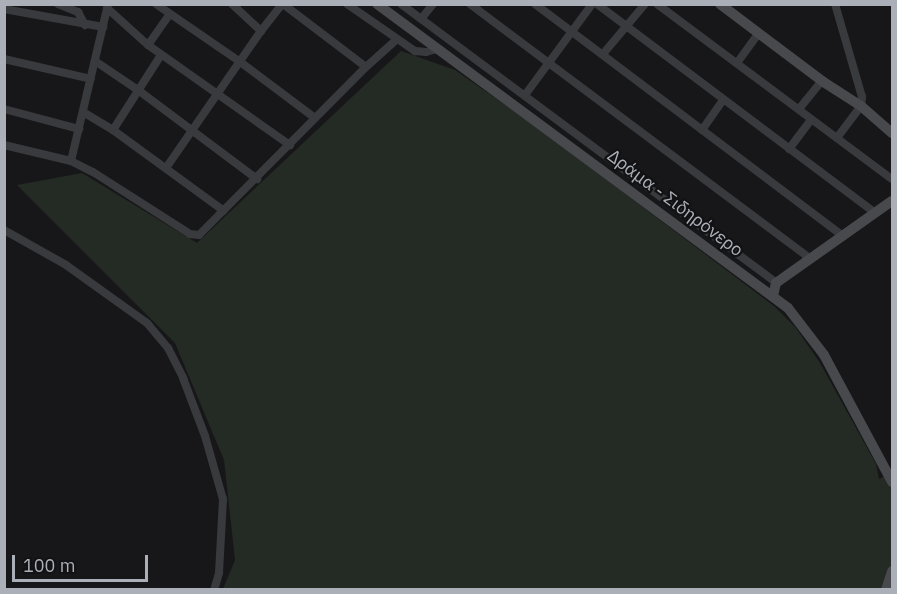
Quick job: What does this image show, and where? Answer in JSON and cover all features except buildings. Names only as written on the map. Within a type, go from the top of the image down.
[{"type":"street","points":[[58,4],[78,12],[85,25]]},
{"type":"street","points":[[156,4],[239,61],[315,118]]},
{"type":"street","points":[[232,4],[261,31]]},
{"type":"street","points":[[166,168],[239,61],[283,4],[366,68]]},
{"type":"street","points":[[347,4],[415,51],[426,52],[437,49]]},
{"type":"street","name":"Δράμα - Σιδηρόνερο","points":[[377,4],[793,313],[820,348],[892,482]]},
{"type":"street","points":[[401,4],[525,94],[776,283]]},
{"type":"street","points":[[422,19],[433,4]]},
{"type":"street","points":[[470,4],[811,259]]},
{"type":"street","points":[[535,4],[843,236]]},
{"type":"street","points":[[525,94],[592,4]]},
{"type":"street","points":[[597,4],[875,213]]},
{"type":"street","points":[[603,54],[645,4]]},
{"type":"street","points":[[657,4],[892,179]]},
{"type":"street","points":[[720,4],[822,81],[861,106],[892,133]]},
{"type":"street","points":[[835,4],[862,97],[861,106],[837,138]]},
{"type":"street","points":[[71,161],[108,6]]},
{"type":"street","points":[[108,6],[161,55],[290,145]]},
{"type":"street","points":[[4,9],[103,27]]},
{"type":"street","points":[[148,45],[169,15]]},
{"type":"street","points":[[737,63],[758,34]]},
{"type":"street","points":[[4,145],[71,161],[93,172],[193,235],[202,233],[315,118],[396,40]]},
{"type":"street","points":[[113,130],[161,55]]},
{"type":"street","points":[[4,59],[91,79]]},
{"type":"street","points":[[95,61],[138,90],[257,179]]},
{"type":"street","points":[[799,109],[822,81]]},
{"type":"street","points":[[702,130],[723,100]]},
{"type":"street","points":[[4,109],[79,129]]},
{"type":"street","points":[[83,112],[113,130],[224,212]]},
{"type":"street","points":[[789,149],[811,120]]},
{"type":"street","points":[[773,296],[776,283],[892,201]]},
{"type":"street","points":[[4,230],[66,265],[147,323],[168,348],[183,378],[201,426],[223,499],[219,573],[214,590]]},
{"type":"street","points":[[886,590],[892,571]]},
{"type":"shaded area","points":[[401,51],[455,70],[530,122],[774,306],[796,328],[820,363],[876,464],[879,479],[892,473],[892,589],[223,589],[235,560],[224,460],[175,343],[17,185],[82,173],[197,243]]}]
